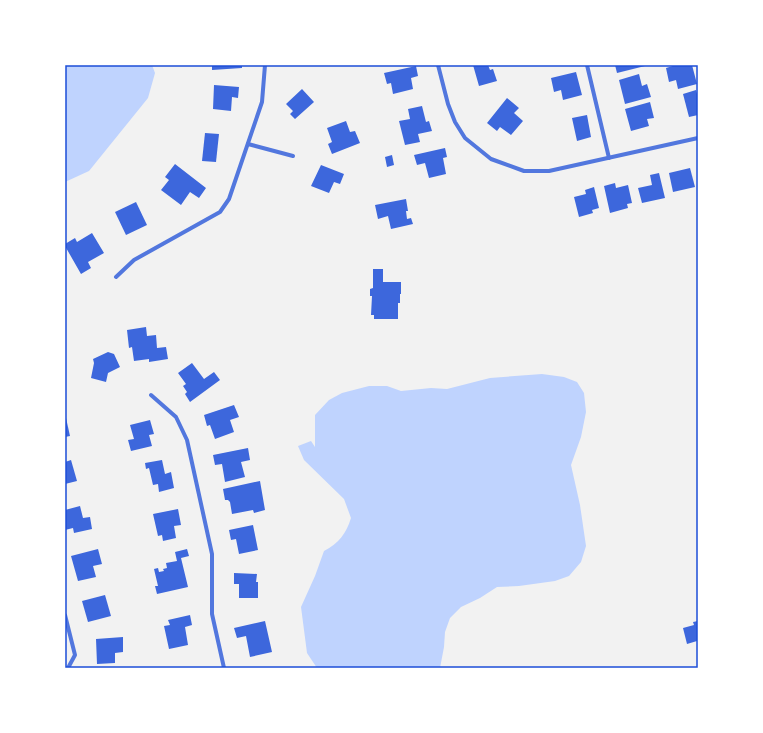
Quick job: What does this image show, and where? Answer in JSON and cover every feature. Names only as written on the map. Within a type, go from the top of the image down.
[{"type":"street","points":[[116,277],[134,260],[220,212],[229,199],[262,102],[265,65]]},
{"type":"street","points":[[438,65],[448,104],[455,122],[465,138],[491,159],[524,170],[549,171],[698,138]]},
{"type":"street","points":[[587,65],[609,158]]},
{"type":"street","points":[[248,144],[293,156]]},
{"type":"street","points":[[151,395],[176,417],[187,440],[212,554],[212,614],[224,668]]},
{"type":"street","points":[[65,615],[75,655],[68,668]]},
{"type":"water","points":[[65,65],[152,65],[155,73],[148,98],[89,171],[65,182]]},
{"type":"water","points":[[542,374],[564,377],[577,382],[584,393],[586,412],[581,437],[571,465],[580,505],[586,546],[581,562],[569,576],[555,581],[519,586],[497,587],[480,598],[461,607],[450,618],[445,632],[440,668],[317,668],[307,653],[301,607],[324,551],[334,545],[341,538],[347,529],[351,518],[344,499],[304,460],[298,446],[311,441],[315,447],[315,415],[329,400],[342,393],[369,386],[387,386],[401,391],[431,388],[447,389],[490,378]]},
{"type":"building","points":[[212,65],[242,65],[242,68],[212,70]]},
{"type":"building","points":[[473,65],[488,65],[490,70],[493,69],[497,81],[479,86]]},
{"type":"building","points":[[615,65],[645,65],[645,66],[617,73]]},
{"type":"building","points":[[676,65],[692,65],[697,84],[678,89],[676,80],[669,82],[666,68]]},
{"type":"building","points":[[416,66],[418,76],[411,78],[413,89],[393,94],[391,83],[387,84],[384,73]]},
{"type":"building","points":[[576,72],[582,95],[563,100],[561,90],[554,92],[551,78]]},
{"type":"building","points":[[639,74],[642,86],[647,84],[651,97],[625,104],[619,80]]},
{"type":"building","points":[[214,85],[239,87],[238,98],[232,97],[231,111],[213,109]]},
{"type":"building","points":[[302,89],[314,102],[295,119],[290,114],[293,111],[286,104]]},
{"type":"building","points":[[696,90],[698,98],[698,115],[689,117],[683,94]]},
{"type":"building","points":[[507,98],[519,108],[514,113],[523,121],[511,135],[500,127],[497,131],[487,123]]},
{"type":"building","points":[[650,102],[654,118],[647,119],[649,126],[631,131],[625,109]]},
{"type":"building","points":[[422,106],[426,122],[429,121],[432,131],[418,134],[420,142],[405,145],[399,121],[410,119],[408,109]]},
{"type":"building","points":[[587,115],[591,137],[577,141],[572,118]]},
{"type":"building","points":[[346,121],[350,132],[355,131],[360,143],[332,154],[328,144],[332,142],[327,128]]},
{"type":"building","points":[[205,133],[219,134],[216,162],[202,161]]},
{"type":"building","points":[[445,148],[447,157],[443,158],[446,174],[429,178],[425,163],[417,165],[414,155]]},
{"type":"building","points":[[392,155],[394,165],[387,167],[385,157]]},
{"type":"building","points":[[175,164],[206,188],[199,198],[190,192],[181,205],[161,190],[169,180],[165,177]]},
{"type":"building","points":[[321,165],[344,174],[340,184],[334,182],[329,193],[311,186]]},
{"type":"building","points":[[690,168],[695,187],[673,192],[669,173]]},
{"type":"building","points":[[659,173],[665,198],[642,203],[638,188],[652,185],[650,175]]},
{"type":"building","points":[[615,183],[616,188],[628,185],[632,203],[627,204],[628,208],[610,213],[604,186]]},
{"type":"building","points":[[594,187],[599,208],[592,210],[593,213],[579,217],[574,197],[586,194],[585,190]]},
{"type":"building","points":[[406,199],[408,211],[406,211],[407,219],[411,218],[413,224],[391,229],[388,216],[378,219],[375,205]]},
{"type":"building","points":[[136,202],[147,225],[126,235],[115,212]]},
{"type":"building","points":[[92,233],[104,253],[88,262],[91,268],[81,274],[65,244],[75,238],[77,242]]},
{"type":"building","points":[[373,269],[383,269],[383,282],[401,282],[400,303],[398,303],[398,319],[374,319],[374,315],[371,315],[372,296],[370,296],[370,289],[373,288]]},
{"type":"building","points":[[146,327],[147,336],[156,335],[157,348],[166,347],[168,359],[149,362],[149,359],[134,361],[132,347],[129,348],[127,330]]},
{"type":"building","points":[[108,352],[114,354],[120,367],[108,373],[106,382],[91,378],[94,363],[93,359]]},
{"type":"building","points":[[192,363],[204,379],[214,372],[220,380],[190,402],[185,394],[187,392],[183,386],[186,384],[178,373]]},
{"type":"building","points":[[234,405],[239,417],[230,420],[234,432],[215,439],[210,425],[207,426],[204,415]]},
{"type":"building","points":[[66,418],[70,436],[65,437],[65,419]]},
{"type":"building","points":[[150,420],[154,434],[149,435],[152,446],[131,451],[128,440],[134,439],[130,425]]},
{"type":"building","points":[[248,448],[250,460],[241,462],[245,477],[225,482],[222,464],[215,465],[213,455]]},
{"type":"building","points":[[71,460],[77,481],[65,484],[65,462]]},
{"type":"building","points":[[162,460],[165,474],[171,472],[174,488],[159,492],[158,484],[153,485],[149,468],[146,469],[145,463]]},
{"type":"building","points":[[260,481],[265,510],[254,513],[253,510],[232,514],[230,502],[225,500],[223,489]]},
{"type":"building","points":[[80,506],[83,518],[90,517],[92,529],[74,533],[73,528],[65,530],[65,510]]},
{"type":"building","points":[[178,509],[181,525],[174,526],[176,538],[163,541],[162,535],[158,536],[153,514]]},
{"type":"building","points":[[253,525],[258,550],[239,554],[236,539],[231,540],[229,530]]},
{"type":"building","points":[[98,549],[102,564],[93,566],[96,577],[78,581],[71,556]]},
{"type":"building","points":[[187,549],[189,556],[181,558],[188,587],[157,594],[155,586],[158,586],[154,569],[158,568],[159,572],[164,571],[163,569],[167,568],[166,563],[177,561],[175,552]]},
{"type":"building","points":[[234,573],[257,574],[256,582],[258,582],[258,598],[239,598],[239,584],[234,584]]},
{"type":"building","points":[[105,595],[111,616],[88,622],[82,601]]},
{"type":"building","points":[[190,615],[192,625],[185,627],[188,645],[169,649],[164,626],[170,625],[168,620]]},
{"type":"building","points":[[265,621],[272,652],[250,657],[246,636],[237,638],[234,628]]},
{"type":"building","points":[[698,621],[698,644],[697,641],[687,644],[683,628],[694,625],[693,622]]},
{"type":"building","points":[[123,637],[123,652],[115,653],[115,663],[97,664],[96,639]]}]
